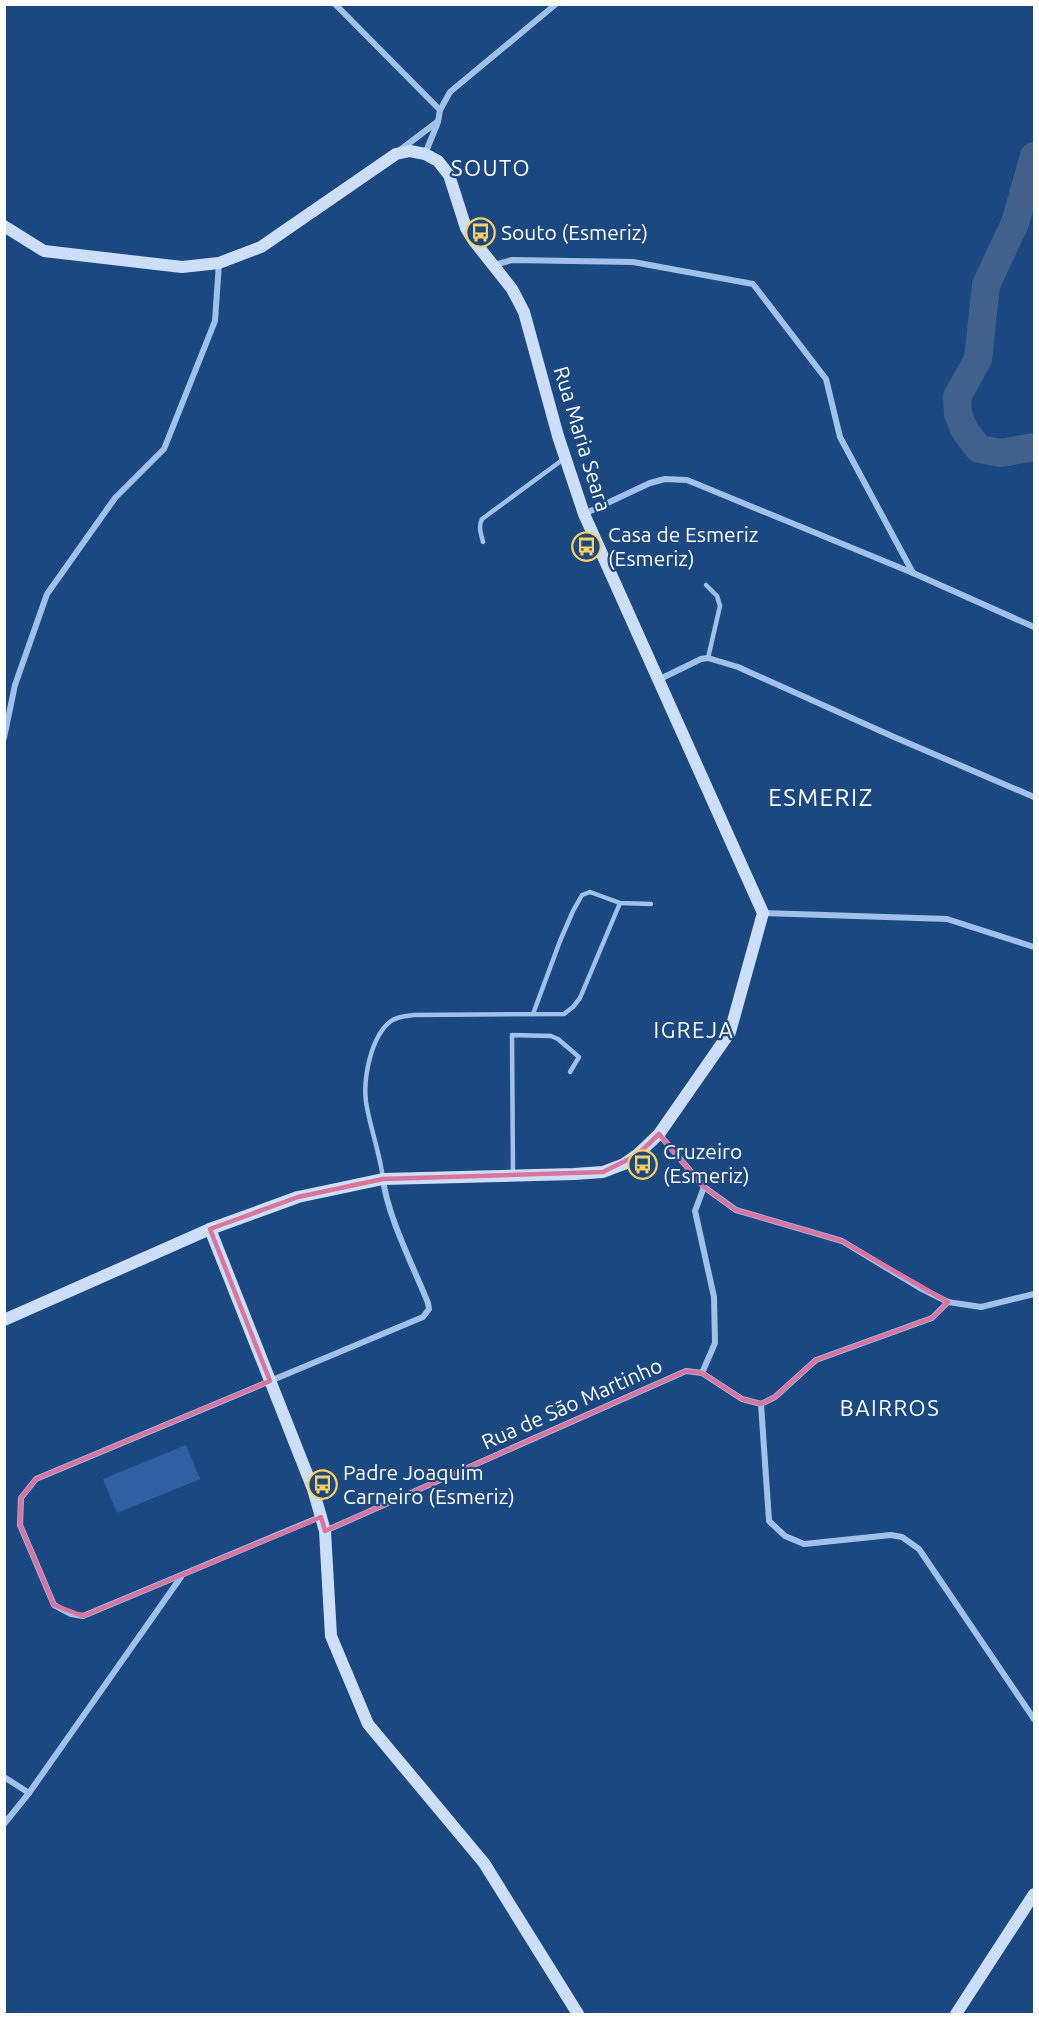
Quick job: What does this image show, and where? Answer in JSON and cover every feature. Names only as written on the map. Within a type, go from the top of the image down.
[{"type":"street","points":[[335,4],[440,110]]},
{"type":"street","points":[[396,154],[410,151],[425,154],[438,122],[440,110],[450,92],[556,4]]},
{"type":"street","points":[[4,226],[44,251],[182,267],[219,263],[261,247],[396,154],[438,122]]},
{"type":"street","name":"Rua Maria Seara","points":[[425,154],[438,161],[449,175],[466,228],[512,289],[524,312],[565,458],[584,514],[763,913]]},
{"type":"street","points":[[494,265],[512,260],[633,262],[753,284],[826,379],[840,437],[913,573]]},
{"type":"street","points":[[4,738],[15,685],[47,594],[115,498],[164,448],[214,321],[219,263]]},
{"type":"street","points":[[584,514],[650,483],[665,479],[687,480],[913,573],[1035,627]]},
{"type":"street","points":[[658,681],[701,659],[708,658],[738,667],[1035,797]]},
{"type":"street","points":[[4,1320],[210,1229],[298,1197],[383,1179],[574,1174],[603,1172],[614,1168],[637,1155],[659,1134],[730,1032],[763,913],[947,919],[1035,946]]},
{"type":"street","points":[[659,1134],[704,1186],[736,1210],[842,1241],[920,1288],[948,1302],[981,1307],[1035,1294]]},
{"type":"street","points":[[321,1517],[83,1616],[71,1614],[54,1605],[20,1525],[21,1498],[36,1479],[427,1314],[428,1303],[384,1190],[383,1179]]},
{"type":"street","points":[[704,1186],[695,1211],[714,1297],[715,1343],[702,1373],[742,1399],[760,1404],[775,1397],[816,1360],[932,1318],[948,1302]]},
{"type":"street","points":[[210,1229],[313,1488],[325,1531],[331,1636],[368,1724],[484,1863],[564,1995],[578,2014]]},
{"type":"street","name":"Rua de São Martinho","points":[[325,1531],[686,1371],[702,1373]]},
{"type":"street","points":[[760,1404],[769,1521],[785,1536],[804,1544],[891,1535],[902,1537],[919,1550],[1035,1719]]},
{"type":"street","points":[[4,1824],[29,1793],[182,1576]]},
{"type":"street","points":[[4,1777],[29,1793]]},
{"type":"street","points":[[956,2014],[1035,1894]]},
{"type":"lane","points":[[483,542],[480,531],[482,519],[565,458]]},
{"type":"lane","points":[[706,585],[717,596],[720,606],[708,658]]},
{"type":"lane","points":[[533,1014],[560,941],[582,895],[590,892],[620,903],[651,904]]},
{"type":"lane","points":[[383,1179],[366,1101],[369,1060],[380,1033],[391,1021],[399,1017],[414,1015],[564,1014],[580,998],[620,903]]},
{"type":"lane","points":[[513,1175],[512,1035],[551,1036],[558,1039],[579,1057],[570,1072]]},
{"type":"highlighted area","points":[[659,1134],[704,1187],[736,1210],[842,1241],[948,1302],[932,1318],[816,1360],[775,1397],[761,1404],[742,1399],[702,1373],[686,1371],[325,1531],[321,1517],[83,1616],[54,1605],[20,1525],[21,1498],[36,1479],[270,1381],[210,1229],[298,1197],[383,1179],[603,1172],[637,1155]]},
{"type":"shaded area","points":[[186,1445],[200,1479],[117,1513],[103,1479]]},
{"type":"waterway","points":[[1034,156],[1015,223],[986,285],[978,359],[957,397],[958,414],[965,431],[979,449],[1001,453],[1034,447]]},
{"type":"place","name":"Souto (Esmeriz)","points":[[480,233]]},
{"type":"place","name":"Casa de Esmeriz (Esmeriz)","points":[[587,547]]},
{"type":"place","name":"Cruzeiro (Esmeriz)","points":[[642,1164]]},
{"type":"place","name":"Padre Joaquim Carneiro (Esmeriz)","points":[[322,1485]]},
{"type":"district","name":"SOUTO","points":[[491,168]]},
{"type":"district","name":"ESMERIZ","points":[[821,798]]},
{"type":"district","name":"IGREJA","points":[[694,1030]]},
{"type":"district","name":"BAIRROS","points":[[890,1408]]}]
